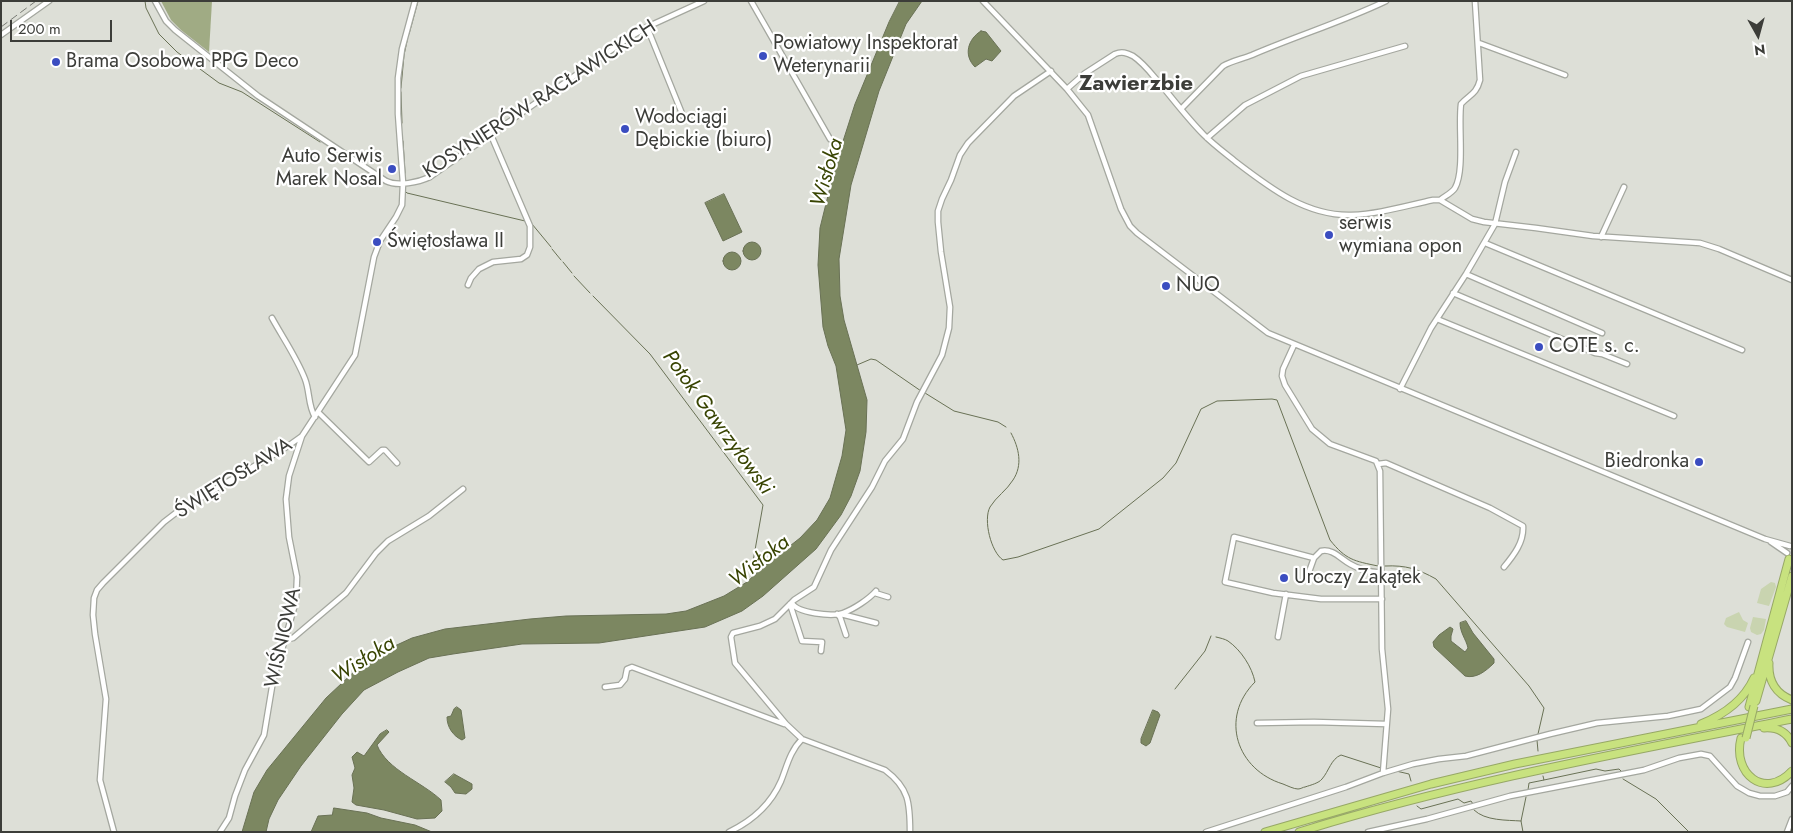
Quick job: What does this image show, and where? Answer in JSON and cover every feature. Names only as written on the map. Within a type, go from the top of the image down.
[{"type":"highway","points":[[1752,706],[1761,662],[1789,558]]},
{"type":"highway","points":[[1792,576],[1752,706],[1739,759],[1743,769],[1750,777],[1761,782],[1772,782],[1782,779],[1792,771]]},
{"type":"highway","points":[[1770,650],[1768,669],[1771,681],[1779,693],[1792,700]]},
{"type":"highway","points":[[1677,731],[1710,720],[1728,708],[1749,687],[1761,662]]},
{"type":"highway","points":[[1265,832],[1431,784],[1506,766],[1792,709]]},
{"type":"highway","points":[[1299,832],[1380,808],[1510,776],[1792,719]]},
{"type":"highway","points":[[1740,729],[1776,729],[1785,734],[1792,743]]},
{"type":"highway","points":[[1743,738],[1744,761],[1748,768],[1756,775],[1766,778],[1777,777],[1792,763]]},
{"type":"street","points":[[1,35],[48,1]]},
{"type":"street","points":[[155,1],[174,30],[258,96],[386,181],[403,183]]},
{"type":"street","name":"ŚWIĘTOSŁAWA","points":[[114,832],[100,780],[106,708],[105,690],[94,624],[93,607],[96,593],[99,587],[164,522],[177,512],[302,436],[355,354],[374,258],[380,241],[400,209],[403,196],[398,114],[398,78],[402,49],[415,1]]},
{"type":"street","points":[[750,1],[830,139]]},
{"type":"street","points":[[983,1],[1051,71],[1088,115],[1121,209],[1130,226],[1268,334],[1765,539],[1791,546],[1789,558],[1765,539]]},
{"type":"street","points":[[1181,109],[1222,66],[1358,15],[1386,1]]},
{"type":"street","points":[[1440,200],[1456,187],[1459,175],[1461,146],[1459,118],[1461,104],[1478,89],[1480,80],[1475,1]]},
{"type":"street","name":"KOSYNIERÓW RACŁAWICKICH","points":[[403,183],[419,181],[430,177],[630,36],[702,2]]},
{"type":"street","points":[[647,27],[683,116]]},
{"type":"street","points":[[1479,43],[1565,75]]},
{"type":"street","points":[[1207,138],[1245,105],[1289,81],[1405,46]]},
{"type":"street","points":[[1067,89],[1079,78],[1115,54],[1123,52],[1131,55],[1146,68],[1207,138],[1270,187],[1290,200],[1321,212],[1350,215],[1376,213],[1440,200],[1472,219],[1495,224],[1601,237],[1700,243],[1719,249],[1792,280]]},
{"type":"street","points":[[910,832],[909,801],[904,789],[895,777],[885,770],[802,739],[786,724],[735,663],[731,637],[734,633],[771,621],[817,583],[831,550],[872,487],[886,461],[903,439],[917,402],[942,355],[948,333],[950,316],[941,252],[938,212],[942,199],[960,155],[968,143],[1008,101],[1051,71]]},
{"type":"street","points":[[468,285],[474,274],[485,266],[494,262],[521,259],[527,255],[531,236],[529,223],[491,135]]},
{"type":"street","points":[[1400,389],[1421,346],[1495,224],[1505,182],[1516,152]]},
{"type":"street","points":[[1601,237],[1624,187]]},
{"type":"street","points":[[1485,243],[1742,350]]},
{"type":"street","points":[[1466,274],[1602,333]]},
{"type":"street","points":[[1454,293],[1595,354],[1602,354],[1627,364]]},
{"type":"street","points":[[272,318],[302,370],[308,386],[311,409],[369,462],[384,450],[397,463]]},
{"type":"street","points":[[1437,319],[1674,416]]},
{"type":"street","points":[[1294,345],[1283,369],[1282,376],[1285,385],[1312,429],[1330,444],[1374,460],[1378,464],[1380,471],[1382,649],[1388,694],[1382,772]]},
{"type":"street","name":"WIŚNIOWA","points":[[220,832],[229,818],[245,770],[264,735],[273,681],[286,640],[298,588],[289,537],[286,499],[289,476],[302,436]]},
{"type":"street","points":[[1378,464],[1386,463],[1490,508],[1523,526],[1524,534],[1520,544],[1504,567]]},
{"type":"street","points":[[286,640],[295,637],[346,593],[376,553],[388,541],[429,516],[463,489]]},
{"type":"street","points":[[1314,558],[1234,537],[1225,582],[1321,600],[1382,599]]},
{"type":"street","points":[[1309,572],[1314,558],[1321,551],[1328,550],[1353,566],[1381,572]]},
{"type":"street","points":[[839,614],[875,592],[888,597]]},
{"type":"street","points":[[1278,637],[1286,594]]},
{"type":"street","points":[[791,603],[799,610],[839,614],[876,623]]},
{"type":"street","points":[[791,603],[802,641],[822,642],[821,651]]},
{"type":"street","points":[[839,614],[846,634]]},
{"type":"street","points":[[1206,832],[1346,787],[1382,772],[1430,761],[1466,756],[1597,723],[1668,716],[1701,709],[1726,691],[1734,682],[1748,642]]},
{"type":"street","points":[[605,687],[623,683],[627,669],[632,667],[786,724]]},
{"type":"street","points":[[1257,724],[1314,722],[1386,724]]},
{"type":"street","points":[[729,832],[751,819],[764,808],[778,787],[792,751],[802,739]]},
{"type":"street","points":[[1368,832],[1427,819],[1510,796],[1644,770],[1679,758],[1701,754],[1710,756],[1737,786],[1749,793],[1760,796],[1775,796],[1787,792],[1792,786]]},
{"type":"street","points":[[1787,832],[1792,819]]},
{"type":"shaded area","points":[[161,1],[212,1],[209,52],[171,20]]},
{"type":"shaded area","points":[[900,1],[922,1],[906,24],[879,91],[851,185],[839,259],[840,296],[844,320],[867,400],[866,432],[860,471],[851,496],[841,515],[816,549],[763,596],[742,611],[705,627],[599,643],[522,644],[453,654],[429,658],[398,672],[364,690],[342,714],[301,766],[278,800],[269,819],[266,832],[242,832],[254,792],[267,770],[326,698],[358,668],[386,650],[412,638],[445,629],[566,616],[666,614],[686,611],[724,596],[747,582],[800,538],[817,520],[830,498],[842,456],[846,430],[836,366],[823,327],[818,265],[820,228],[836,163],[855,104],[889,22]]},
{"type":"shaded area","points":[[981,31],[986,32],[1001,51],[992,61],[986,59],[975,67],[971,62],[968,52],[973,38]]},
{"type":"shaded area","points":[[724,194],[742,232],[723,241],[705,203]]},
{"type":"shaded area","points":[[752,242],[758,245],[761,251],[758,257],[752,260],[746,257],[743,251],[746,245]]},
{"type":"shaded area","points":[[732,252],[738,255],[741,261],[738,267],[732,270],[726,267],[723,261],[726,255]]},
{"type":"shaded area","points":[[1771,582],[1775,583],[1776,587],[1769,606],[1757,603],[1761,589]]},
{"type":"shaded area","points":[[1739,612],[1743,620],[1748,623],[1745,632],[1727,627],[1724,624],[1726,618]]},
{"type":"shaded area","points":[[1753,617],[1766,619],[1764,630],[1761,634],[1757,635],[1751,632],[1750,628]]},
{"type":"shaded area","points":[[1466,621],[1494,659],[1494,663],[1488,669],[1481,674],[1469,677],[1465,676],[1434,647],[1433,642],[1450,627],[1453,629],[1451,641],[1465,652],[1468,648],[1460,623]]},
{"type":"shaded area","points":[[457,707],[461,710],[465,738],[462,740],[453,734],[447,721],[447,717],[451,716]]},
{"type":"shaded area","points":[[1153,710],[1160,715],[1150,743],[1146,746],[1141,743],[1141,739]]},
{"type":"shaded area","points":[[387,730],[389,732],[377,745],[382,754],[397,769],[441,800],[442,811],[435,818],[417,819],[356,805],[352,802],[354,788],[352,775],[355,768],[352,757],[357,752],[364,756],[380,734]]},
{"type":"shaded area","points":[[454,774],[472,784],[472,789],[466,794],[455,793],[445,782]]},
{"type":"shaded area","points":[[334,808],[367,813],[415,825],[432,832],[311,832],[318,816],[332,815]]},
{"type":"waterway","points":[[145,1],[146,8],[159,34],[177,52],[219,83],[242,92],[320,142]]},
{"type":"waterway","name":"Potok Gawrzyłowski","points":[[409,34],[418,1]]},
{"type":"waterway","name":"Potok Gawrzyłowski","points":[[401,88],[407,41]]},
{"type":"waterway","name":"Potok Gawrzyłowski","points":[[401,92],[402,123]]},
{"type":"waterway","name":"Potok Gawrzyłowski","points":[[403,141],[405,173]]},
{"type":"waterway","name":"Potok Gawrzyłowski","points":[[406,192],[525,221]]},
{"type":"waterway","name":"Potok Gawrzyłowski","points":[[532,224],[551,247]]},
{"type":"waterway","name":"Potok Gawrzyłowski","points":[[552,249],[561,260]]},
{"type":"waterway","name":"Potok Gawrzyłowski","points":[[563,262],[572,273]]},
{"type":"waterway","name":"Potok Gawrzyłowski","points":[[574,276],[590,293]]},
{"type":"waterway","name":"Potok Gawrzyłowski","points":[[593,296],[650,354],[763,505],[752,567],[755,575]]},
{"type":"waterway","points":[[857,365],[871,359],[876,360],[921,391]]},
{"type":"waterway","points":[[925,393],[954,411],[998,422],[1006,427]]},
{"type":"waterway","points":[[1011,433],[1018,451],[1018,468],[1011,484],[990,507],[987,520],[992,543],[1003,560],[1018,557],[1099,529],[1163,478],[1176,463],[1201,409],[1217,401],[1272,399],[1277,400],[1330,540],[1341,552],[1351,559],[1378,566]]},
{"type":"waterway","points":[[1385,566],[1412,568],[1436,579],[1529,686],[1544,708],[1538,734]]},
{"type":"waterway","points":[[1175,689],[1205,651],[1211,636]]},
{"type":"waterway","points":[[1216,637],[1227,640],[1237,649],[1249,665],[1254,676],[1255,682],[1244,696],[1238,711],[1236,726],[1238,741],[1244,755],[1254,767],[1267,777],[1298,789],[1315,784],[1321,780],[1332,762],[1341,755],[1381,768]]},
{"type":"waterway","points":[[1537,740],[1538,751]]},
{"type":"waterway","points":[[1544,780],[1596,769],[1605,771],[1619,769],[1622,772]]},
{"type":"waterway","points":[[1396,771],[1409,774],[1411,781]]},
{"type":"waterway","points":[[1528,790],[1529,783],[1544,780],[1543,776]]},
{"type":"waterway","points":[[1623,779],[1656,799],[1689,832]]},
{"type":"waterway","points":[[1523,832],[1521,821],[1526,797]]},
{"type":"waterway","points":[[1417,806],[1421,809],[1458,799],[1464,803],[1471,801],[1473,804]]},
{"type":"waterway","points":[[1474,810],[1490,818],[1521,821]]},
{"type":"railway","points":[[1,27],[36,1]]},
{"type":"place","name":"Powiatowy Inspektorat Weterynarii","points":[[763,56]]},
{"type":"place","name":"Brama Osobowa PPG Deco","points":[[56,62]]},
{"type":"place","name":"Wodociągi Dębickie (biuro)","points":[[625,129]]},
{"type":"place","name":"Auto Serwis Marek Nosal","points":[[392,169]]},
{"type":"place","name":"serwis wymiana opon","points":[[1329,235]]},
{"type":"place","name":"Świętosława II","points":[[377,242]]},
{"type":"place","name":"NUO","points":[[1166,286]]},
{"type":"place","name":"COTE s. c.","points":[[1539,347]]},
{"type":"place","name":"Biedronka","points":[[1699,462]]},
{"type":"place","name":"Uroczy Zakątek","points":[[1284,578]]},
{"type":"district","name":"Zawierzbie","points":[[1136,85]]},
{"type":"water label","name":"Wisłoka","points":[[828,173]]},
{"type":"water label","name":"Wisłoka","points":[[760,562]]},
{"type":"water label","name":"Wisłoka","points":[[364,661]]}]
